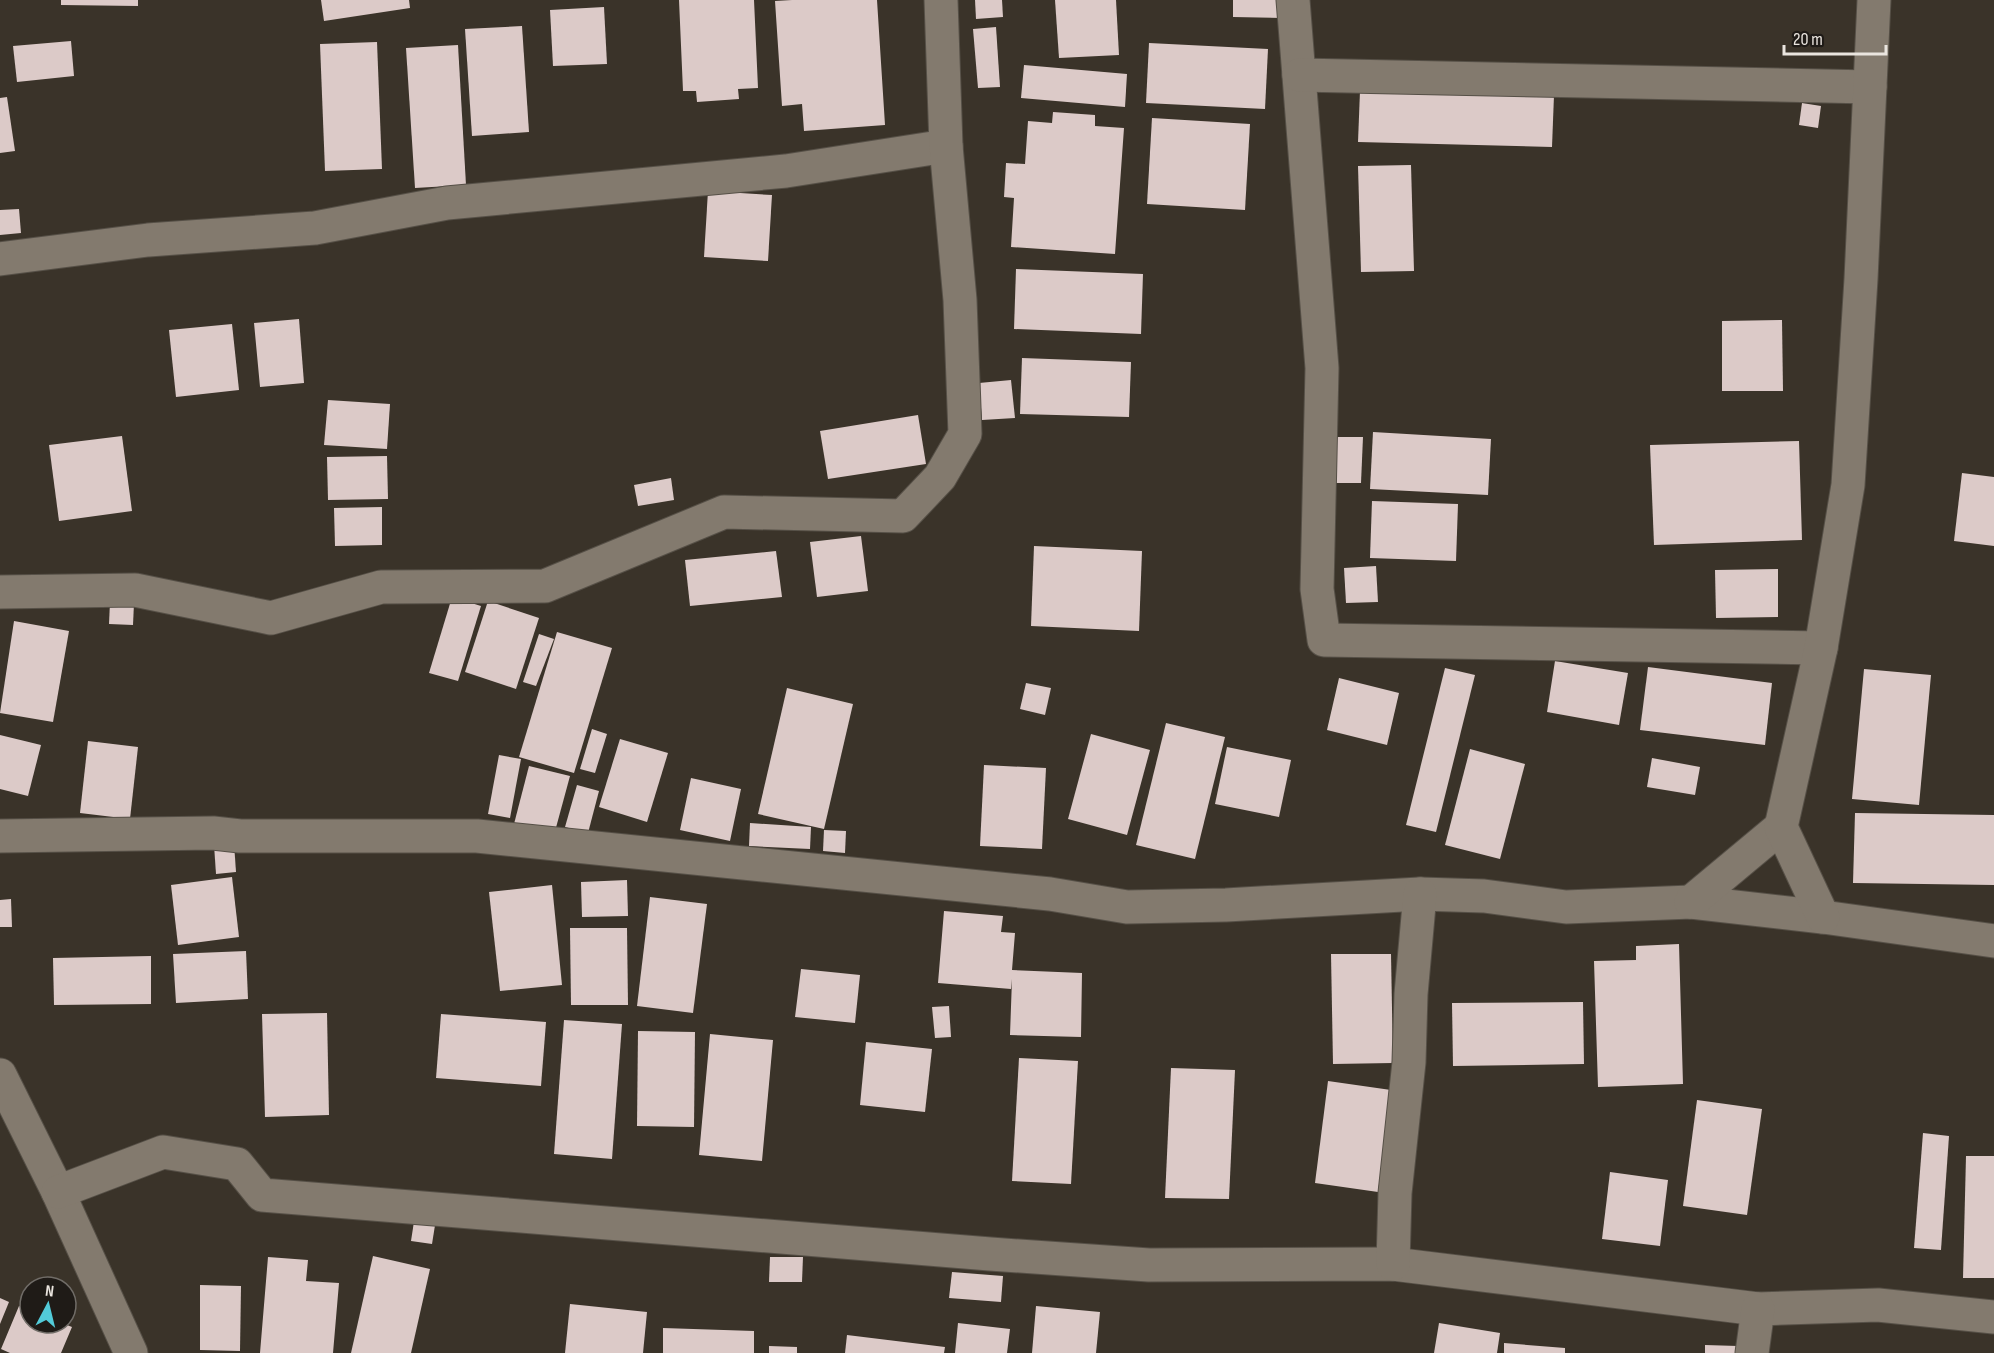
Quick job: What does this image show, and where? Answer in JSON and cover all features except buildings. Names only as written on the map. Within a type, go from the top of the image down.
[{"type":"street","points":[[0,592],[135,590],[271,618],[381,588],[545,586],[724,512],[903,516],[940,477],[965,434],[960,300],[946,146],[941,0]]},
{"type":"street","points":[[1293,0],[1322,368],[1317,589],[1324,640],[1821,648]]},
{"type":"street","points":[[1691,902],[1781,827],[1821,648],[1848,485],[1874,0]]},
{"type":"street","points":[[1299,75],[1870,87]]},
{"type":"street","points":[[0,259],[148,240],[315,228],[447,202],[786,171],[946,146]]},
{"type":"street","points":[[1781,827],[1823,917]]},
{"type":"street","points":[[0,836],[213,833],[240,836],[477,836],[1050,894],[1127,907],[1226,905],[1420,894],[1484,896],[1566,907],[1691,902],[1823,917],[1994,941]]},
{"type":"street","points":[[1393,1264],[1395,1193],[1409,1062],[1411,994],[1420,894]]},
{"type":"street","points":[[0,1076],[58,1192],[131,1353]]},
{"type":"street","points":[[58,1192],[163,1152],[237,1164],[262,1195],[1149,1265],[1393,1264],[1758,1309],[1878,1305],[1994,1317]]},
{"type":"street","points":[[1752,1353],[1758,1309]]}]
